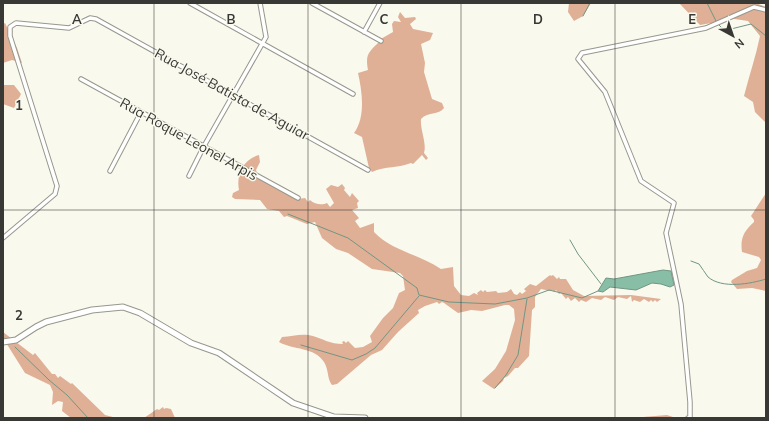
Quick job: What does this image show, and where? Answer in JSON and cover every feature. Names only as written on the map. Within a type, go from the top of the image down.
[{"type":"street","points":[[190,3],[353,94]]},
{"type":"street","points":[[189,176],[204,146],[266,37],[260,3]]},
{"type":"street","points":[[312,3],[381,42]]},
{"type":"street","points":[[364,32],[380,3]]},
{"type":"street","points":[[688,418],[690,417],[690,402],[681,304],[666,233],[675,206],[674,203],[641,181],[605,92],[578,59],[582,53],[706,28],[748,9],[758,7],[766,10]]},
{"type":"street","name":"Rua José Batista de Aguiar","points":[[3,238],[55,194],[57,186],[10,36],[10,28],[16,23],[69,28],[90,18],[96,19],[368,170]]},
{"type":"street","name":"Rua Roque Leonel Arpis","points":[[81,79],[298,198]]},
{"type":"street","points":[[110,171],[142,112]]},
{"type":"street","points":[[3,342],[16,340],[46,322],[92,310],[123,307],[140,313],[191,343],[219,353],[293,403],[334,417],[365,418]]},
{"type":"shaded area","points":[[569,3],[591,3],[583,16],[574,21],[568,12]]},
{"type":"shaded area","points":[[679,3],[756,3],[766,7],[766,123],[755,112],[753,102],[744,96],[760,36],[748,21],[728,18],[717,22],[700,25]]},
{"type":"shaded area","points":[[400,12],[405,18],[415,17],[416,19],[410,24],[413,29],[433,33],[430,40],[421,44],[425,63],[424,72],[432,99],[442,103],[444,108],[439,112],[426,115],[421,119],[421,128],[425,145],[424,153],[428,158],[426,160],[422,155],[413,164],[411,163],[372,172],[369,168],[362,137],[354,133],[358,127],[362,112],[362,96],[358,73],[368,70],[367,60],[369,54],[379,40],[393,32],[392,24],[394,21],[401,22],[398,17]]},
{"type":"shaded area","points":[[5,23],[17,48],[22,63],[12,60],[3,63],[3,24]]},
{"type":"shaded area","points":[[3,85],[14,85],[21,94],[14,108],[3,104]]},
{"type":"shaded area","points":[[259,155],[260,162],[256,170],[258,175],[298,199],[305,198],[308,202],[310,200],[319,204],[327,203],[330,207],[334,203],[326,189],[331,185],[338,187],[342,184],[345,188],[344,190],[350,197],[352,193],[359,201],[357,203],[358,208],[352,210],[359,218],[355,221],[360,228],[374,223],[374,232],[389,244],[441,269],[453,267],[454,286],[461,295],[469,296],[474,293],[478,295],[477,293],[481,290],[483,292],[485,290],[487,292],[496,291],[498,293],[507,292],[511,289],[514,294],[517,295],[520,292],[522,294],[526,291],[524,289],[530,284],[536,286],[550,275],[553,275],[557,279],[559,277],[560,279],[566,279],[573,290],[584,296],[631,295],[661,299],[657,302],[655,300],[653,302],[651,300],[649,302],[644,299],[640,302],[634,300],[632,302],[631,296],[627,299],[618,297],[614,300],[605,297],[601,300],[592,298],[586,302],[581,300],[579,302],[575,298],[571,301],[568,297],[566,299],[556,290],[554,292],[552,290],[541,289],[535,297],[535,307],[532,310],[529,356],[494,389],[482,381],[495,369],[506,351],[515,320],[514,309],[509,305],[505,305],[482,311],[471,310],[458,313],[444,303],[442,302],[439,304],[437,302],[418,310],[419,313],[398,332],[382,350],[371,355],[337,384],[332,385],[329,380],[326,365],[320,357],[309,351],[279,342],[282,337],[309,335],[334,343],[343,344],[342,342],[344,341],[346,343],[348,341],[355,348],[363,347],[372,342],[370,336],[383,318],[393,308],[399,293],[405,290],[403,276],[400,273],[372,269],[348,253],[336,249],[322,238],[315,222],[307,224],[287,216],[284,217],[279,211],[267,209],[260,200],[235,199],[232,197],[233,193],[239,190],[238,184],[242,168],[249,160]]},
{"type":"shaded area","points":[[766,193],[766,291],[752,288],[737,289],[731,282],[732,280],[747,271],[757,268],[761,260],[759,257],[742,252],[742,239],[745,232],[754,222],[751,216]]},
{"type":"shaded area","points":[[663,270],[671,271],[674,285],[670,287],[652,283],[636,290],[610,287],[603,292],[598,291],[606,278],[614,279]]},
{"type":"shaded area","points":[[3,332],[33,355],[35,353],[52,374],[55,374],[58,378],[60,376],[71,384],[72,383],[105,415],[117,418],[71,418],[62,411],[63,402],[58,401],[52,405],[53,392],[50,385],[25,373],[3,338]]},
{"type":"shaded area","points":[[163,407],[164,409],[171,409],[175,418],[144,418],[157,409],[159,410]]},
{"type":"shaded area","points":[[667,415],[676,418],[631,418]]},
{"type":"waterway","points":[[583,16],[590,3]]},
{"type":"waterway","points":[[707,3],[716,21]]},
{"type":"waterway","points":[[718,24],[722,28],[731,29],[751,24],[766,36]]},
{"type":"waterway","points":[[288,214],[348,238],[417,288],[419,295],[449,302],[495,304],[527,298],[549,290],[582,298],[598,291]]},
{"type":"waterway","points":[[570,240],[578,254],[601,284]]},
{"type":"waterway","points":[[691,261],[699,264],[708,277],[721,283],[744,284],[766,279]]},
{"type":"waterway","points":[[301,345],[352,360],[375,348],[419,296]]},
{"type":"waterway","points":[[495,388],[506,375],[518,355],[527,299]]},
{"type":"waterway","points":[[15,347],[67,395],[88,418]]}]
